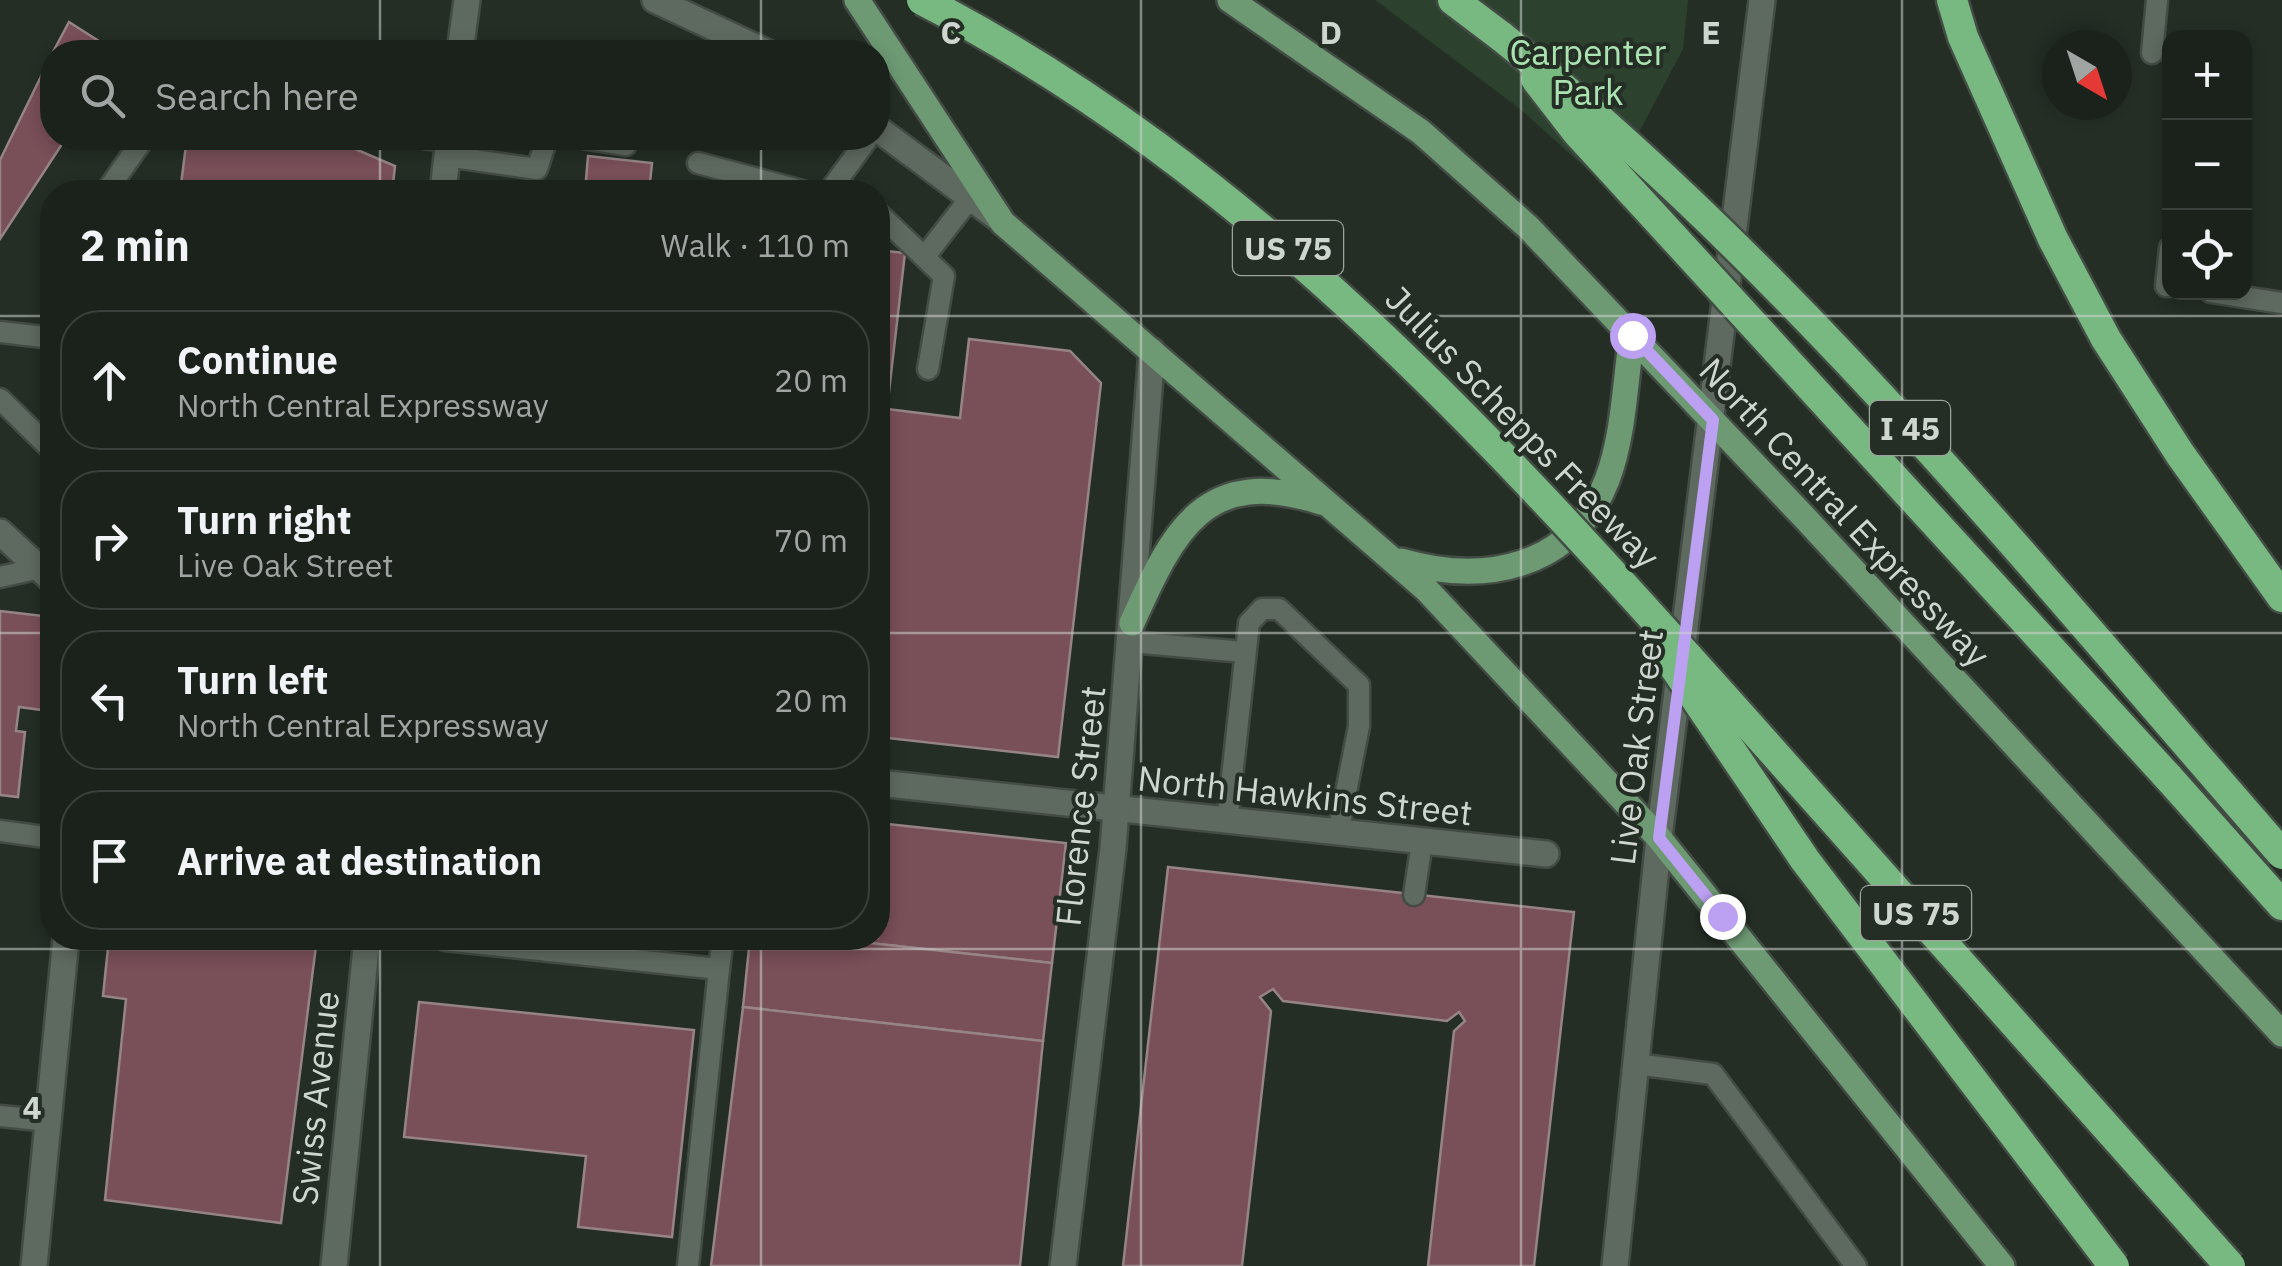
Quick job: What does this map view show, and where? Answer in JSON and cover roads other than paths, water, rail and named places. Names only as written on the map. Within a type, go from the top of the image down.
[{"type":"highway","name":"Julius Schepps Freeway","points":[[922,0],[1060,80],[1242,210],[1423,372],[1602,560],[2230,1266]]},
{"type":"highway","name":"I 45","points":[[1453,0],[1502,36],[1669,178],[1818,327],[2282,854]]},
{"type":"highway","points":[[1952,0],[1962,37],[2053,240],[2106,339],[2180,454],[2282,597]]},
{"type":"highway","points":[[1502,36],[1577,132],[2282,905]]},
{"type":"highway","points":[[1602,560],[1805,860],[2114,1266]]},
{"type":"main road","points":[[857,0],[883,40]]},
{"type":"main road","name":"North Central Expressway","points":[[1230,0],[1421,132],[1530,228],[2282,1034]]},
{"type":"main road","points":[[890,50],[1003,223],[1396,560],[1659,838],[2002,1266]]},
{"type":"main road","points":[[1396,560],[1439,572],[1485,573],[1530,562],[1556,546],[1592,510],[1608,477],[1632,335]]},
{"type":"main road","points":[[1132,633],[1165,550],[1194,516],[1220,500],[1246,491],[1283,490],[1334,506]]},
{"type":"street","points":[[462,40],[467,0]]},
{"type":"street","points":[[655,0],[740,40]]},
{"type":"street","name":"Live Oak Street","points":[[1615,1266],[1659,838],[1762,0]]},
{"type":"street","points":[[890,137],[1003,223]]},
{"type":"street","points":[[442,150],[443,180]]},
{"type":"street","points":[[1732,233],[2282,842]]},
{"type":"street","name":"Florence Street","points":[[1063,1266],[1116,811],[1152,351]]},
{"type":"street","points":[[0,532],[40,569]]},
{"type":"street","name":"North Hawkins Street","points":[[890,784],[1546,854]]},
{"type":"street","points":[[34,1266],[65,950]]},
{"type":"street","name":"Swiss Avenue","points":[[334,1266],[366,950]]},
{"type":"lane","points":[[2152,53],[2157,0]]},
{"type":"lane","points":[[114,180],[136,150]]},
{"type":"lane","points":[[469,150],[537,168],[543,150]]},
{"type":"lane","points":[[838,180],[859,150]]},
{"type":"lane","points":[[698,163],[761,180]]},
{"type":"lane","points":[[926,255],[970,198]]},
{"type":"lane","points":[[890,224],[944,276],[928,370]]},
{"type":"lane","points":[[2252,298],[2282,303]]},
{"type":"lane","points":[[0,332],[40,337]]},
{"type":"lane","points":[[0,399],[40,438]]},
{"type":"lane","points":[[0,576],[40,574]]},
{"type":"lane","points":[[1227,822],[1249,623],[1262,609],[1279,609],[1359,685],[1359,726],[1338,833]]},
{"type":"lane","points":[[1132,633],[1244,652]]},
{"type":"lane","points":[[0,831],[40,836]]},
{"type":"lane","points":[[1414,895],[1422,842]]},
{"type":"lane","points":[[539,950],[719,969]]},
{"type":"lane","points":[[688,1266],[721,950]]},
{"type":"lane","points":[[1636,1064],[1713,1074],[1856,1266]]},
{"type":"lane","points":[[0,1116],[48,1121]]},
{"type":"park label","name":"Carpenter Park","points":[[1588,72]]}]
